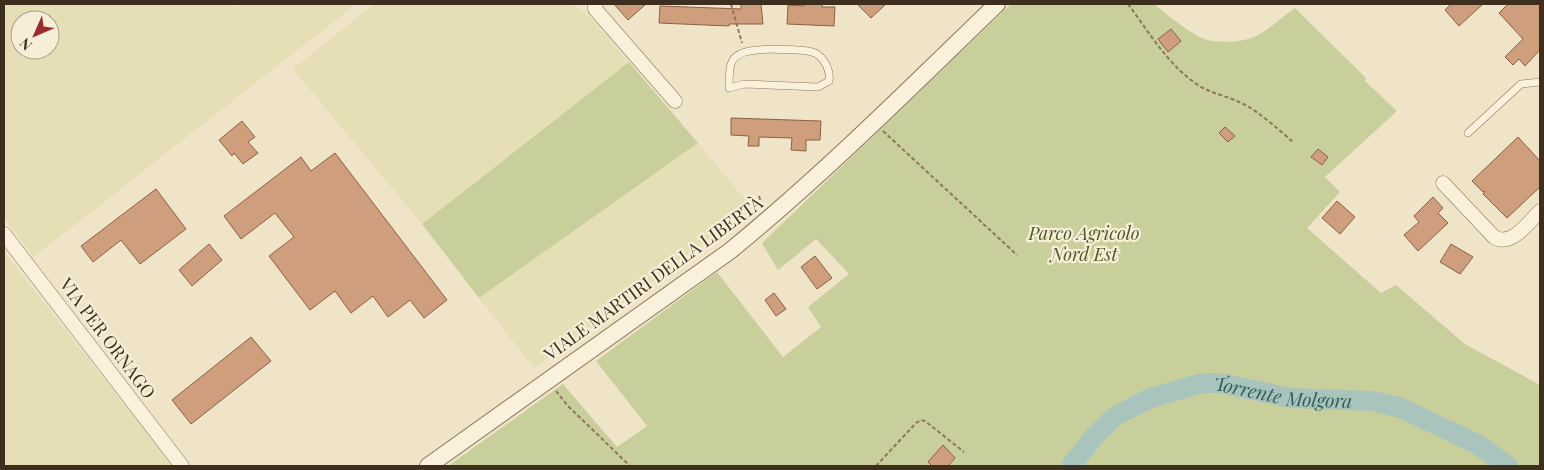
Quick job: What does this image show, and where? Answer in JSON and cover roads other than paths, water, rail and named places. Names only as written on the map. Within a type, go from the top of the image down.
[{"type":"street","name":"VIALE MARTIRI DELLA LIBERTÀ","points":[[428,466],[730,251],[770,218],[876,121],[997,4]]},
{"type":"street","points":[[591,6],[675,101]]},
{"type":"street","points":[[1443,183],[1500,241],[1514,236],[1540,211]]},
{"type":"street","name":"VIA PER ORNAGO","points":[[4,234],[182,466]]},
{"type":"lane","points":[[772,49],[813,52],[826,65],[830,76],[829,80],[818,87],[744,84],[729,88],[729,72],[732,59],[745,52],[772,49]]},
{"type":"lane","points":[[1468,133],[1521,84],[1540,82]]},
{"type":"waterway","name":"Torrente Molgora","points":[[1071,466],[1094,437],[1114,417],[1151,398],[1202,383],[1220,383],[1291,398],[1373,401],[1401,408],[1477,444],[1508,466]]},
{"type":"park label","name":"Parco Agricolo Nord Est","points":[[1084,243]]}]
